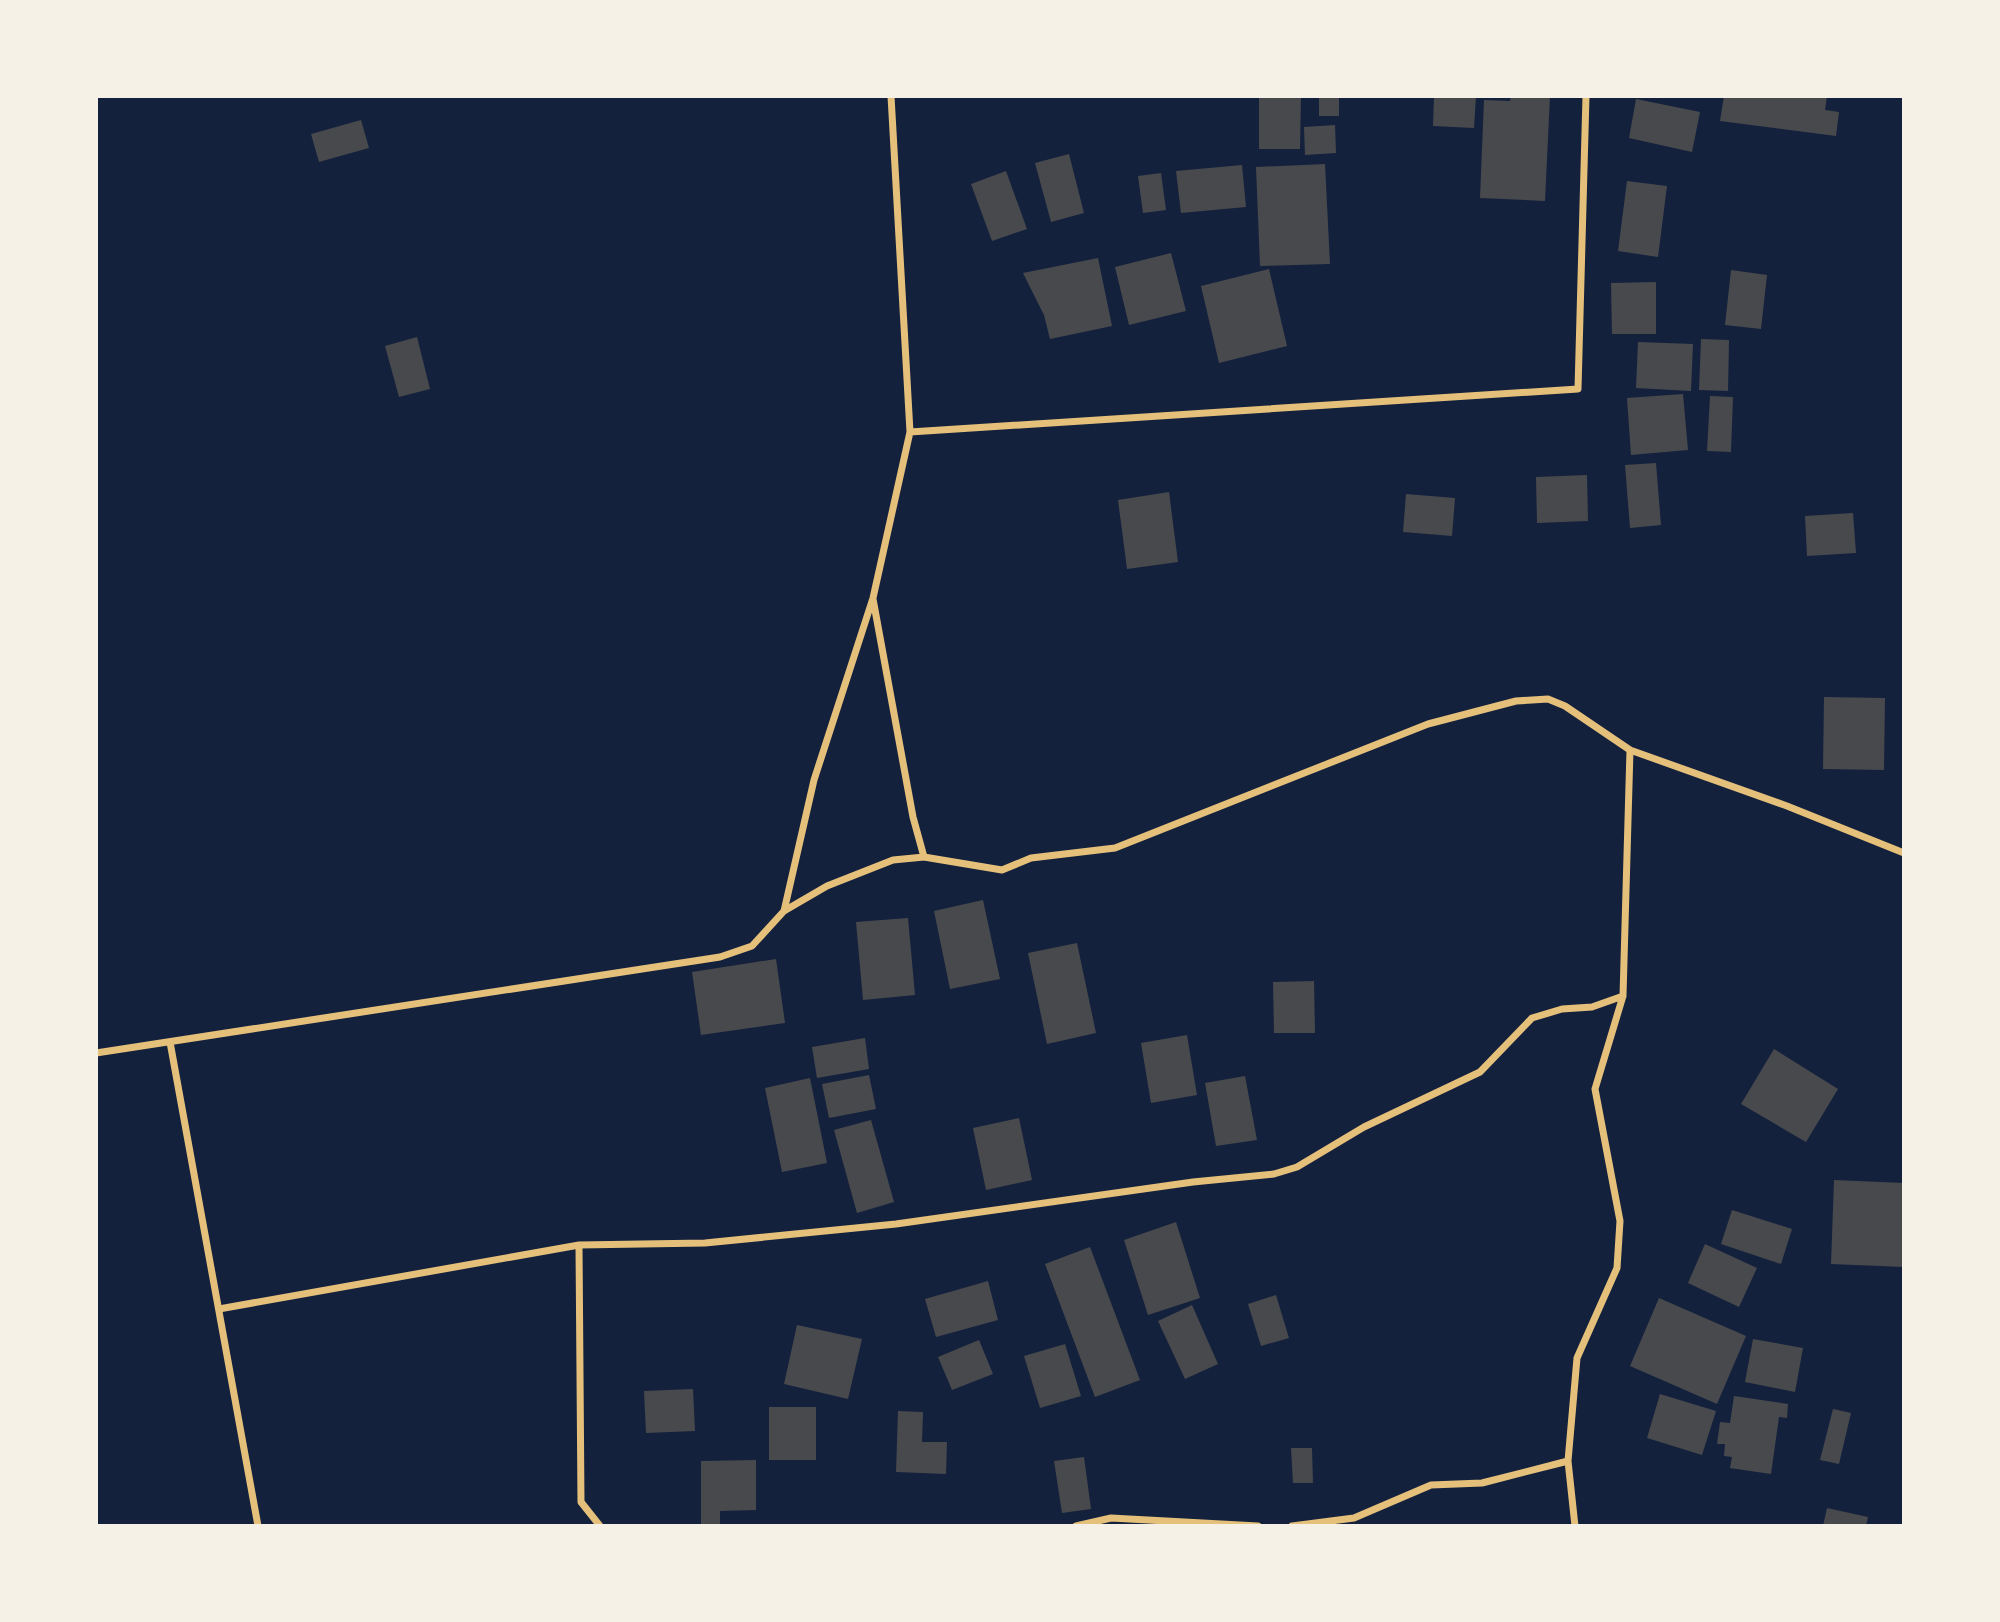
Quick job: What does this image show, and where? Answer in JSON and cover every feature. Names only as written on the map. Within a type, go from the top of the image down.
[{"type":"street","points":[[784,911],[814,779],[873,598],[910,432],[891,96]]},
{"type":"street","points":[[910,432],[1578,389],[1586,96]]},
{"type":"street","points":[[873,598],[913,817],[924,857]]},
{"type":"street","points":[[96,1053],[720,957],[752,946],[784,911],[827,886],[893,860],[924,857],[1002,870],[1031,858],[1115,848],[1428,724],[1516,701],[1548,699],[1565,706],[1630,750],[1787,806],[1904,853]]},
{"type":"street","points":[[1574,1526],[1568,1461],[1577,1359],[1617,1268],[1620,1221],[1595,1089],[1623,996],[1630,750]]},
{"type":"street","points":[[219,1309],[579,1245],[719,1242],[896,1224],[1193,1182],[1274,1174],[1297,1167],[1364,1128],[1479,1072],[1532,1018],[1562,1009],[1592,1007],[1623,996]]},
{"type":"street","points":[[170,1042],[258,1526]]},
{"type":"street","points":[[579,1245],[581,1502],[600,1526]]},
{"type":"street","points":[[1292,1526],[1354,1518],[1431,1485],[1482,1483],[1568,1461]]},
{"type":"street","points":[[1076,1526],[1111,1518],[1258,1526]]},
{"type":"building","points":[[1259,96],[1301,96],[1300,149],[1259,149]]},
{"type":"building","points":[[1319,96],[1339,96],[1339,116],[1319,116]]},
{"type":"building","points":[[1434,96],[1476,96],[1474,128],[1433,126]]},
{"type":"building","points":[[1511,96],[1550,96],[1545,201],[1480,198],[1484,100],[1510,101]]},
{"type":"building","points":[[1724,96],[1827,96],[1825,110],[1839,112],[1836,136],[1720,121]]},
{"type":"building","points":[[1636,99],[1700,112],[1692,152],[1629,138]]},
{"type":"building","points":[[361,120],[369,148],[319,162],[311,134]]},
{"type":"building","points":[[1335,125],[1336,153],[1305,155],[1304,127]]},
{"type":"building","points":[[1069,154],[1084,213],[1051,222],[1035,163]]},
{"type":"building","points":[[1325,164],[1330,264],[1260,266],[1256,167]]},
{"type":"building","points":[[1242,165],[1246,207],[1181,213],[1176,171]]},
{"type":"building","points":[[1006,171],[1027,229],[992,241],[971,184]]},
{"type":"building","points":[[1161,173],[1166,210],[1143,213],[1138,176]]},
{"type":"building","points":[[1627,181],[1667,186],[1658,257],[1618,251]]},
{"type":"building","points":[[1171,253],[1186,311],[1129,325],[1115,267]]},
{"type":"building","points":[[1098,258],[1112,326],[1050,339],[1044,315],[1023,273]]},
{"type":"building","points":[[1269,269],[1287,346],[1219,363],[1201,286]]},
{"type":"building","points":[[1731,270],[1767,275],[1761,329],[1725,325]]},
{"type":"building","points":[[1656,282],[1656,334],[1612,334],[1611,283]]},
{"type":"building","points":[[417,337],[430,389],[399,397],[385,346]]},
{"type":"building","points":[[1701,339],[1729,340],[1728,391],[1699,390]]},
{"type":"building","points":[[1638,342],[1693,344],[1691,391],[1636,388]]},
{"type":"building","points":[[1683,394],[1688,450],[1631,455],[1627,398]]},
{"type":"building","points":[[1710,396],[1733,397],[1731,452],[1707,451]]},
{"type":"building","points":[[1656,463],[1661,525],[1630,528],[1625,465]]},
{"type":"building","points":[[1587,475],[1588,521],[1537,523],[1536,477]]},
{"type":"building","points":[[1169,492],[1178,562],[1127,569],[1118,500]]},
{"type":"building","points":[[1406,494],[1455,498],[1452,536],[1403,532]]},
{"type":"building","points":[[1853,513],[1856,553],[1807,556],[1805,516]]},
{"type":"building","points":[[1824,697],[1885,698],[1884,770],[1823,769]]},
{"type":"building","points":[[983,900],[1000,979],[950,989],[934,911]]},
{"type":"building","points":[[908,918],[915,995],[863,1000],[856,922]]},
{"type":"building","points":[[1077,943],[1096,1033],[1047,1044],[1028,953]]},
{"type":"building","points":[[776,959],[785,1023],[701,1035],[692,972]]},
{"type":"building","points":[[1314,981],[1315,1033],[1274,1033],[1273,982]]},
{"type":"building","points":[[1187,1035],[1197,1095],[1151,1103],[1141,1043]]},
{"type":"building","points":[[865,1038],[869,1069],[817,1078],[812,1047]]},
{"type":"building","points":[[1774,1049],[1838,1089],[1806,1142],[1741,1104]]},
{"type":"building","points":[[869,1075],[876,1109],[829,1118],[822,1084]]},
{"type":"building","points":[[1245,1076],[1257,1140],[1216,1146],[1205,1083]]},
{"type":"building","points":[[810,1078],[827,1163],[782,1172],[765,1088]]},
{"type":"building","points":[[1019,1118],[1032,1180],[986,1190],[973,1128]]},
{"type":"building","points":[[871,1120],[894,1202],[857,1213],[834,1130]]},
{"type":"building","points":[[1834,1180],[1904,1183],[1904,1267],[1831,1264]]},
{"type":"building","points":[[1732,1210],[1792,1229],[1781,1264],[1721,1244]]},
{"type":"building","points":[[1176,1222],[1200,1298],[1148,1315],[1124,1240]]},
{"type":"building","points":[[1705,1244],[1757,1268],[1739,1307],[1688,1283]]},
{"type":"building","points":[[1090,1247],[1140,1380],[1095,1397],[1045,1264]]},
{"type":"building","points":[[988,1281],[998,1320],[936,1337],[925,1299]]},
{"type":"building","points":[[1276,1295],[1289,1338],[1261,1346],[1248,1304]]},
{"type":"building","points":[[1659,1298],[1746,1336],[1717,1404],[1630,1366]]},
{"type":"building","points":[[1192,1305],[1218,1364],[1185,1379],[1158,1321]]},
{"type":"building","points":[[797,1325],[862,1339],[848,1399],[784,1384]]},
{"type":"building","points":[[1753,1339],[1803,1348],[1795,1392],[1745,1382]]},
{"type":"building","points":[[979,1340],[993,1374],[952,1390],[938,1357]]},
{"type":"building","points":[[1065,1344],[1081,1396],[1040,1408],[1024,1356]]},
{"type":"building","points":[[693,1389],[695,1431],[646,1433],[644,1391]]},
{"type":"building","points":[[1660,1394],[1716,1411],[1702,1455],[1647,1438]]},
{"type":"building","points":[[1734,1396],[1788,1404],[1787,1418],[1779,1417],[1771,1474],[1730,1468],[1732,1457],[1724,1456],[1725,1444],[1717,1444],[1720,1422],[1730,1423]]},
{"type":"building","points":[[769,1407],[816,1407],[816,1460],[769,1460]]},
{"type":"building","points":[[1833,1409],[1851,1413],[1839,1464],[1820,1460]]},
{"type":"building","points":[[898,1411],[923,1412],[922,1442],[947,1442],[946,1474],[896,1472]]},
{"type":"building","points":[[1291,1448],[1312,1448],[1313,1483],[1293,1483]]},
{"type":"building","points":[[1084,1457],[1091,1509],[1062,1513],[1054,1461]]},
{"type":"building","points":[[756,1460],[756,1510],[720,1511],[720,1526],[701,1526],[701,1461]]},
{"type":"building","points":[[1827,1508],[1868,1517],[1866,1526],[1823,1526]]}]
